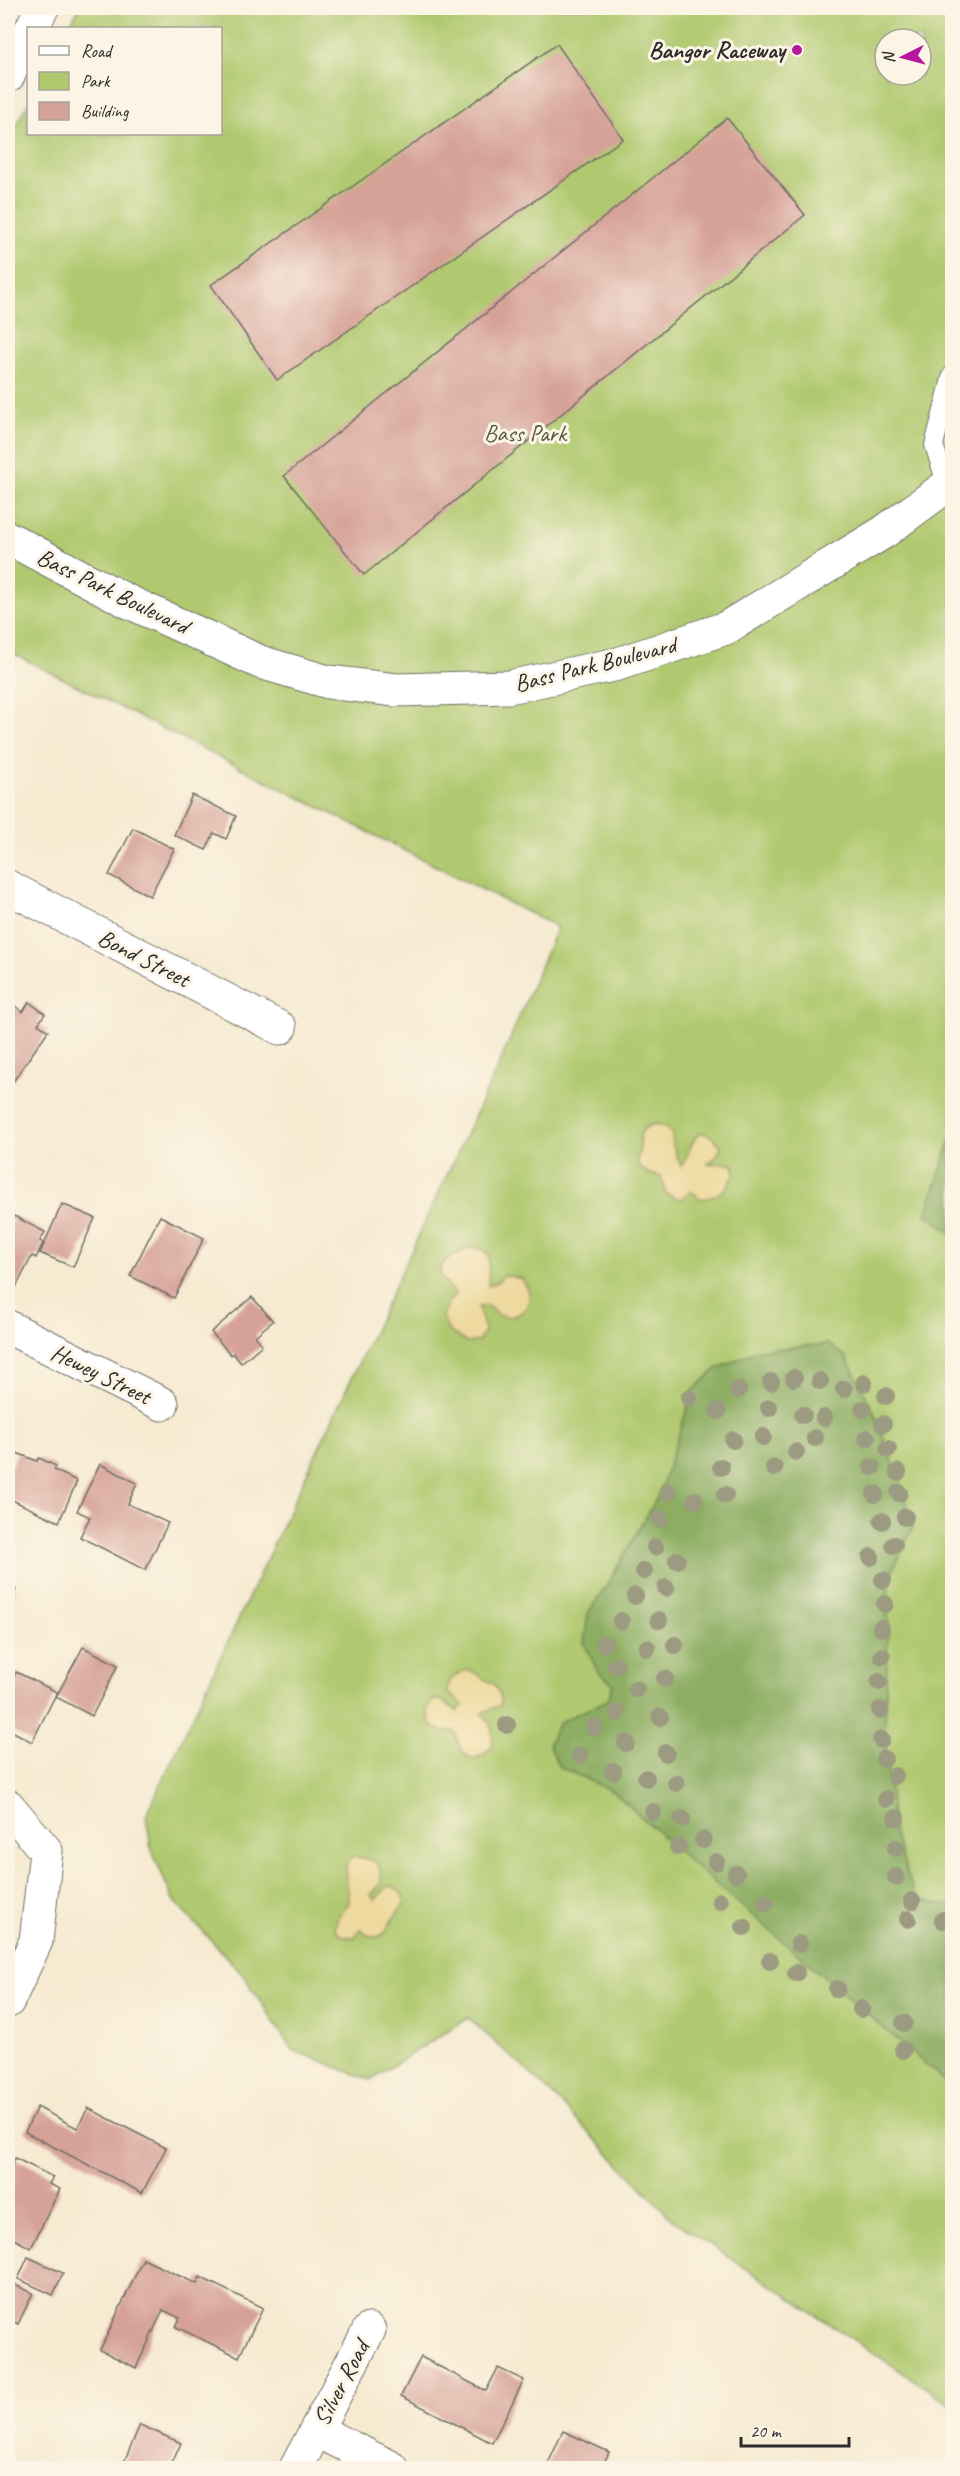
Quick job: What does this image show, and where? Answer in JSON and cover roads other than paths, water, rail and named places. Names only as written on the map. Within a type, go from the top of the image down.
[{"type":"street","points":[[32,27],[42,8]]},
{"type":"street","points":[[8,75],[27,36]]},
{"type":"street","name":"Bass Park Boulevard","points":[[8,538],[127,601],[260,662],[328,682],[396,690],[509,687],[618,664],[726,628],[884,532],[950,484]]},
{"type":"street","name":"Bond Street","points":[[8,887],[280,1028]]},
{"type":"street","name":"Hewey Street","points":[[8,1327],[162,1404]]},
{"type":"street","points":[[8,1806],[46,1851],[36,1941],[8,2001]]},
{"type":"street","name":"Silver Road","points":[[296,2469],[369,2330]]},
{"type":"street","points":[[316,2430],[392,2469]]},
{"type":"lane","points":[[950,484],[934,445],[952,375]]},
{"type":"place","name":"Bangor Raceway","points":[[797,50]]},
{"type":"park label","name":"Bass Park","points":[[525,433]]}]
